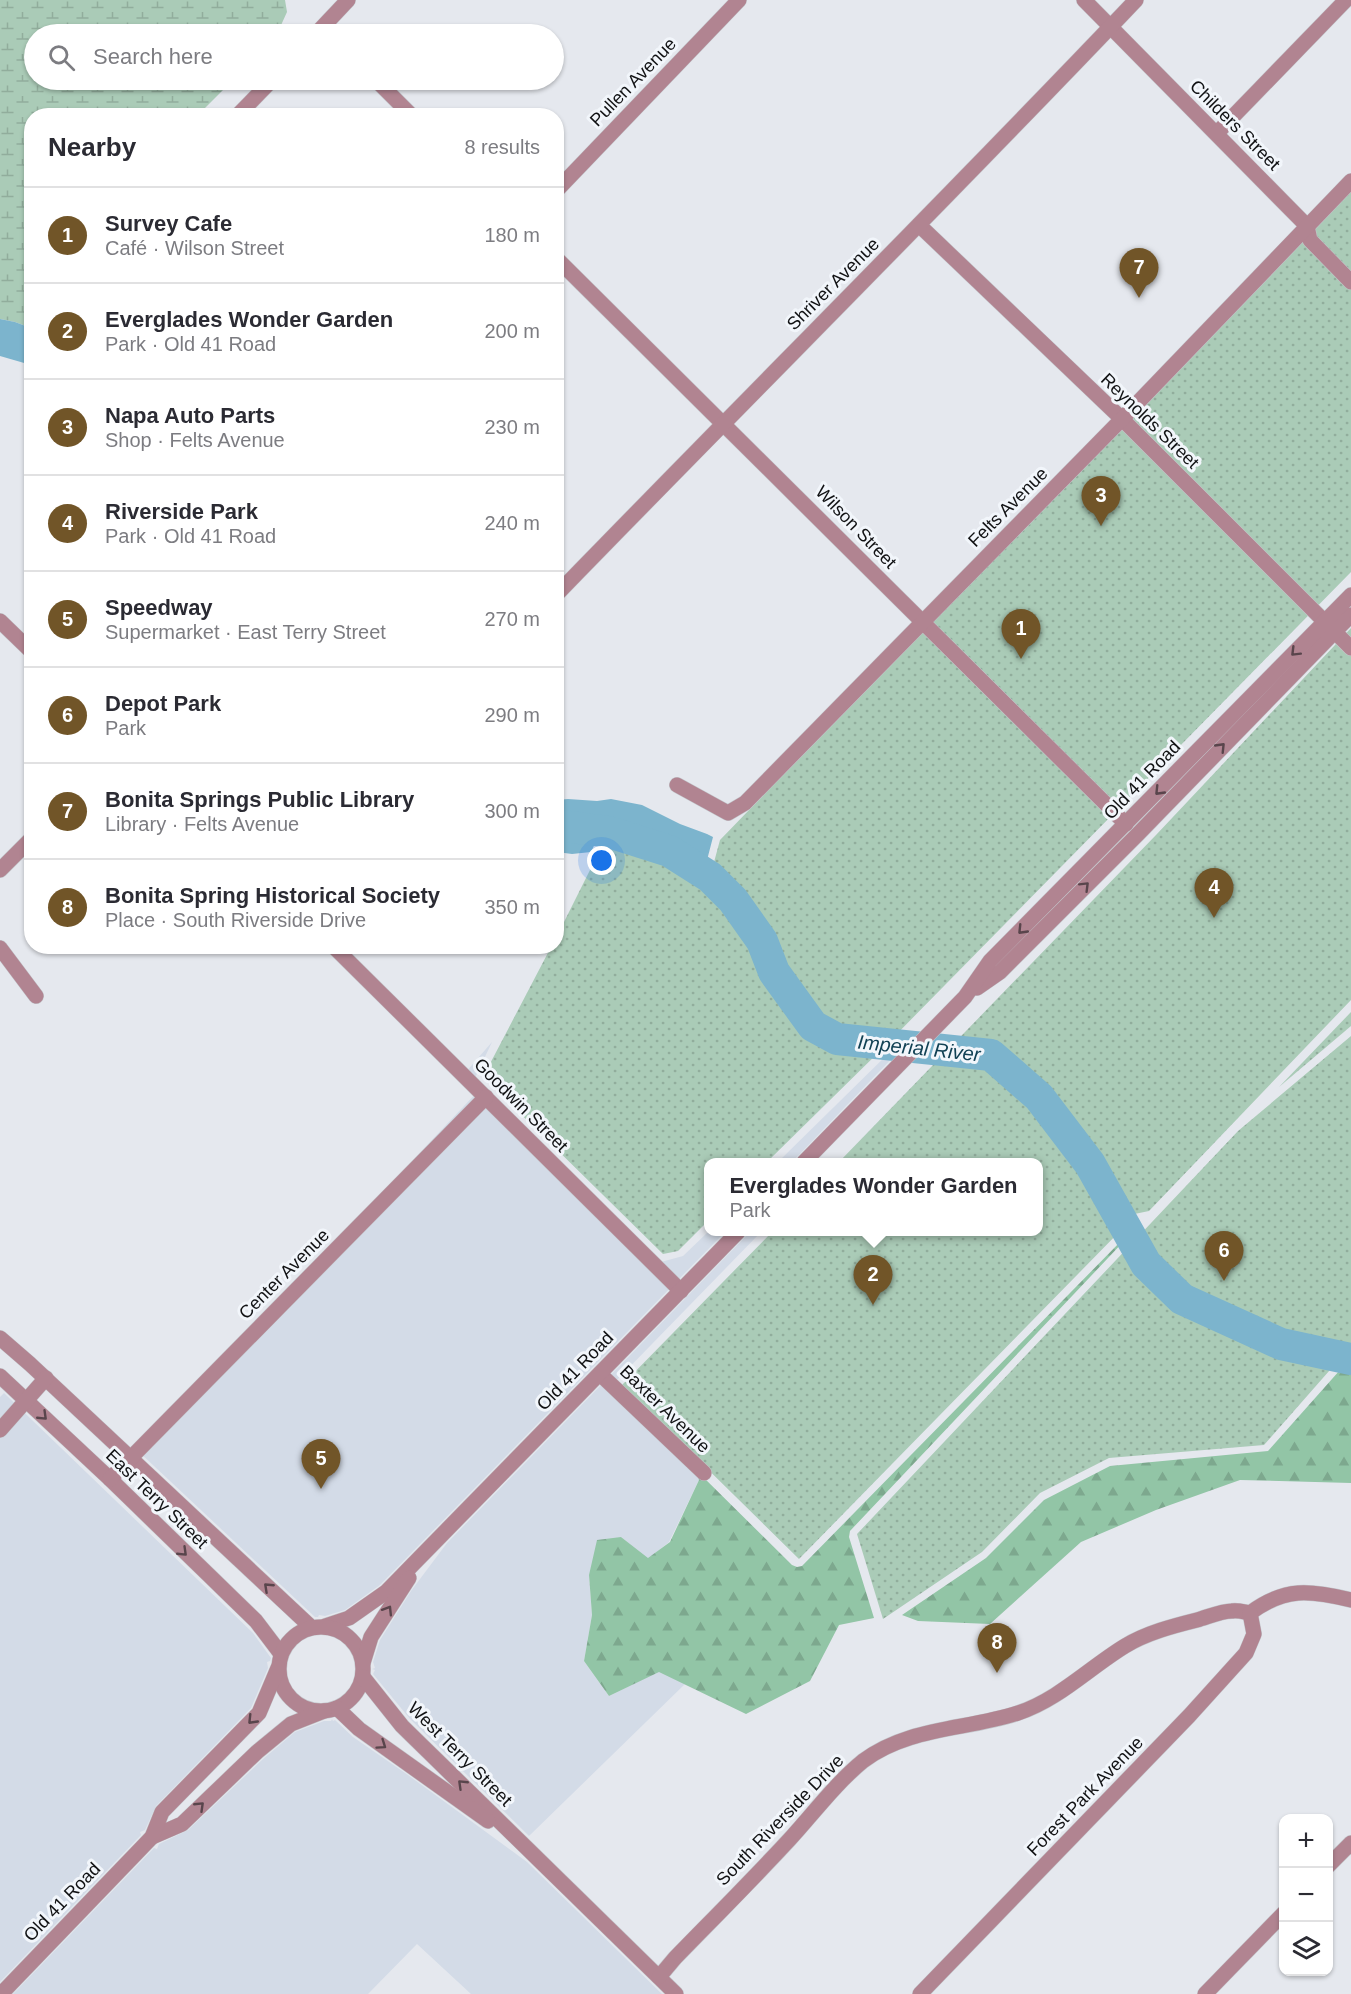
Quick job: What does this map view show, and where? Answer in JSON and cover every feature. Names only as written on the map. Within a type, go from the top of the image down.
[{"type":"street","points":[[329,24],[348,0]]},
{"type":"street","name":"Pullen Avenue","points":[[564,182],[739,0]]},
{"type":"street","name":"Childers Street","points":[[1084,0],[1307,226],[1310,240],[1351,282]]},
{"type":"street","name":"Shriver Avenue","points":[[564,587],[1136,0]]},
{"type":"street","points":[[1217,133],[1346,0]]},
{"type":"street","points":[[245,108],[262,90]]},
{"type":"street","points":[[386,90],[404,108]]},
{"type":"street","name":"Felts Avenue","points":[[677,785],[728,813],[745,803],[1122,419],[1351,181]]},
{"type":"street","name":"Reynolds Street","points":[[919,225],[1122,419],[1351,648]]},
{"type":"street","name":"Wilson Street","points":[[564,266],[1126,824]]},
{"type":"street","name":"Old 41 Road","points":[[965,997],[1000,972],[1330,626],[1351,595]]},
{"type":"street","name":"Old 41 Road","points":[[808,1158],[965,997],[990,962],[1126,824],[1330,626],[1351,615]]},
{"type":"street","points":[[0,621],[24,644]]},
{"type":"street","points":[[0,870],[24,846]]},
{"type":"street","points":[[0,948],[36,996]]},
{"type":"street","name":"Goodwin Street","points":[[341,954],[681,1291]]},
{"type":"street","name":"Center Avenue","points":[[110,1479],[486,1098]]},
{"type":"street","name":"Old 41 Road","points":[[318,1627],[349,1618],[386,1592],[734,1236]]},
{"type":"street","name":"East Terry Street","points":[[0,1338],[318,1627]]},
{"type":"street","name":"Baxter Avenue","points":[[600,1374],[704,1473]]},
{"type":"street","name":"East Terry Street","points":[[0,1376],[110,1479],[261,1627],[279,1661]]},
{"type":"street","points":[[0,1430],[46,1378]]},
{"type":"street","name":"Old 41 Road","points":[[363,1670],[371,1637],[403,1587],[440,1537]]},
{"type":"street","name":"South Riverside Drive","points":[[659,1977],[790,1839],[837,1785],[865,1760],[904,1740],[944,1728],[996,1719],[1037,1706],[1126,1645],[1144,1636],[1232,1611],[1250,1613],[1266,1601],[1286,1594],[1304,1593],[1351,1600]]},
{"type":"street","name":"Forest Park Avenue","points":[[920,1994],[1189,1716],[1246,1653],[1254,1634],[1250,1613]]},
{"type":"street","points":[[318,1627],[339,1630],[350,1638],[359,1649],[363,1670],[358,1690],[349,1701],[330,1710],[310,1710],[297,1704],[280,1682],[279,1661],[287,1642],[298,1633],[318,1627]]},
{"type":"street","name":"Old 41 Road","points":[[1,1994],[152,1837],[162,1812],[259,1713],[279,1661]]},
{"type":"street","name":"West Terry Street","points":[[363,1670],[402,1726],[676,1994]]},
{"type":"street","name":"Old 41 Road","points":[[152,1837],[182,1824],[257,1752],[291,1724],[330,1710]]},
{"type":"street","name":"West Terry Street","points":[[330,1710],[534,1854]]},
{"type":"street","points":[[1333,1862],[1351,1843]]},
{"type":"street","points":[[1205,1994],[1279,1918]]},
{"type":"shaded area","points":[[492,1042],[475,1078],[661,1262],[683,1256],[704,1236],[721,1236],[380,1585],[345,1610],[315,1617],[138,1451],[481,1088],[465,1073]]},
{"type":"shaded area","points":[[893,1049],[901,1049],[796,1158],[782,1158]]},
{"type":"shaded area","points":[[746,1236],[757,1236],[615,1382],[695,1469],[699,1480],[669,1542],[648,1559],[621,1537],[589,1575],[592,1615],[584,1661],[609,1696],[659,1671],[685,1684],[529,1836],[410,1719],[373,1674],[375,1670],[372,1669],[375,1668],[373,1662],[380,1640],[411,1591],[447,1543]]},
{"type":"shaded area","points":[[4,1393],[253,1633],[271,1658],[267,1662],[268,1668],[251,1708],[156,1806],[145,1830],[140,1832],[141,1835],[0,1982],[0,1397]]},
{"type":"shaded area","points":[[332,1719],[353,1737],[527,1862],[662,1994],[471,1994],[417,1944],[368,1994],[13,1994],[154,1848],[157,1849],[159,1844],[188,1830],[295,1732]]},
{"type":"green space","points":[[0,0],[285,0],[287,12],[282,24],[24,24],[24,90],[223,90],[205,108],[24,108],[24,325],[0,319]]},
{"type":"green space","points":[[1351,187],[1351,572],[886,1045],[771,1158],[704,1158],[704,1225],[678,1251],[663,1254],[483,1077],[547,954],[564,954],[564,922],[609,832],[669,851],[710,877],[720,840]]},
{"type":"green space","points":[[1351,628],[1351,1000],[1149,1211],[1120,1217],[1125,1226],[799,1559],[622,1385],[768,1236],[1043,1236],[1043,1158],[843,1158],[1156,835]]},
{"type":"green space","points":[[1351,1012],[1351,1026],[1279,1087]]},
{"type":"green space","points":[[1351,1036],[1351,1346],[1264,1445],[1109,1458],[1040,1493],[982,1552],[883,1619],[857,1534],[1238,1131]]},
{"type":"green space","points":[[1124,1238],[1125,1240],[850,1531],[849,1537],[874,1618],[839,1625],[810,1681],[746,1714],[659,1672],[609,1696],[584,1661],[592,1615],[589,1575],[597,1540],[621,1537],[648,1558],[670,1542],[699,1480],[695,1469],[792,1565],[802,1566]]},
{"type":"green space","points":[[1348,1361],[1351,1362],[1351,1483],[1240,1480],[1156,1510],[1081,1542],[990,1624],[918,1621],[902,1615],[986,1558],[1044,1500],[1110,1466],[1268,1451]]},
{"type":"water","points":[[0,319],[24,325],[24,363],[0,356]]},
{"type":"water","points":[[564,799],[597,801],[611,799],[642,805],[680,824],[707,834],[713,837],[706,864],[672,843],[610,824],[603,827],[591,852],[564,853]]},
{"type":"waterway","name":"Imperial River","points":[[564,826],[609,832],[669,851],[710,877],[733,900],[762,941],[774,972],[813,1026],[837,1039],[991,1055],[1039,1097],[1090,1164],[1146,1264],[1182,1299],[1281,1344],[1351,1359]]},
{"type":"place","name":"Bonita Springs Public Library","points":[[1139,298]]},
{"type":"place","name":"Napa Auto Parts","points":[[1101,526]]},
{"type":"place","name":"Survey Cafe","points":[[1021,659]]},
{"type":"place","name":"Riverside Park","points":[[1214,918]]},
{"type":"place","name":"Depot Park","points":[[1224,1281]]},
{"type":"place","name":"Everglades Wonder Garden","points":[[873,1305]]},
{"type":"place","name":"Speedway","points":[[321,1489]]},
{"type":"place","name":"Bonita Spring Historical Society","points":[[997,1673]]}]
